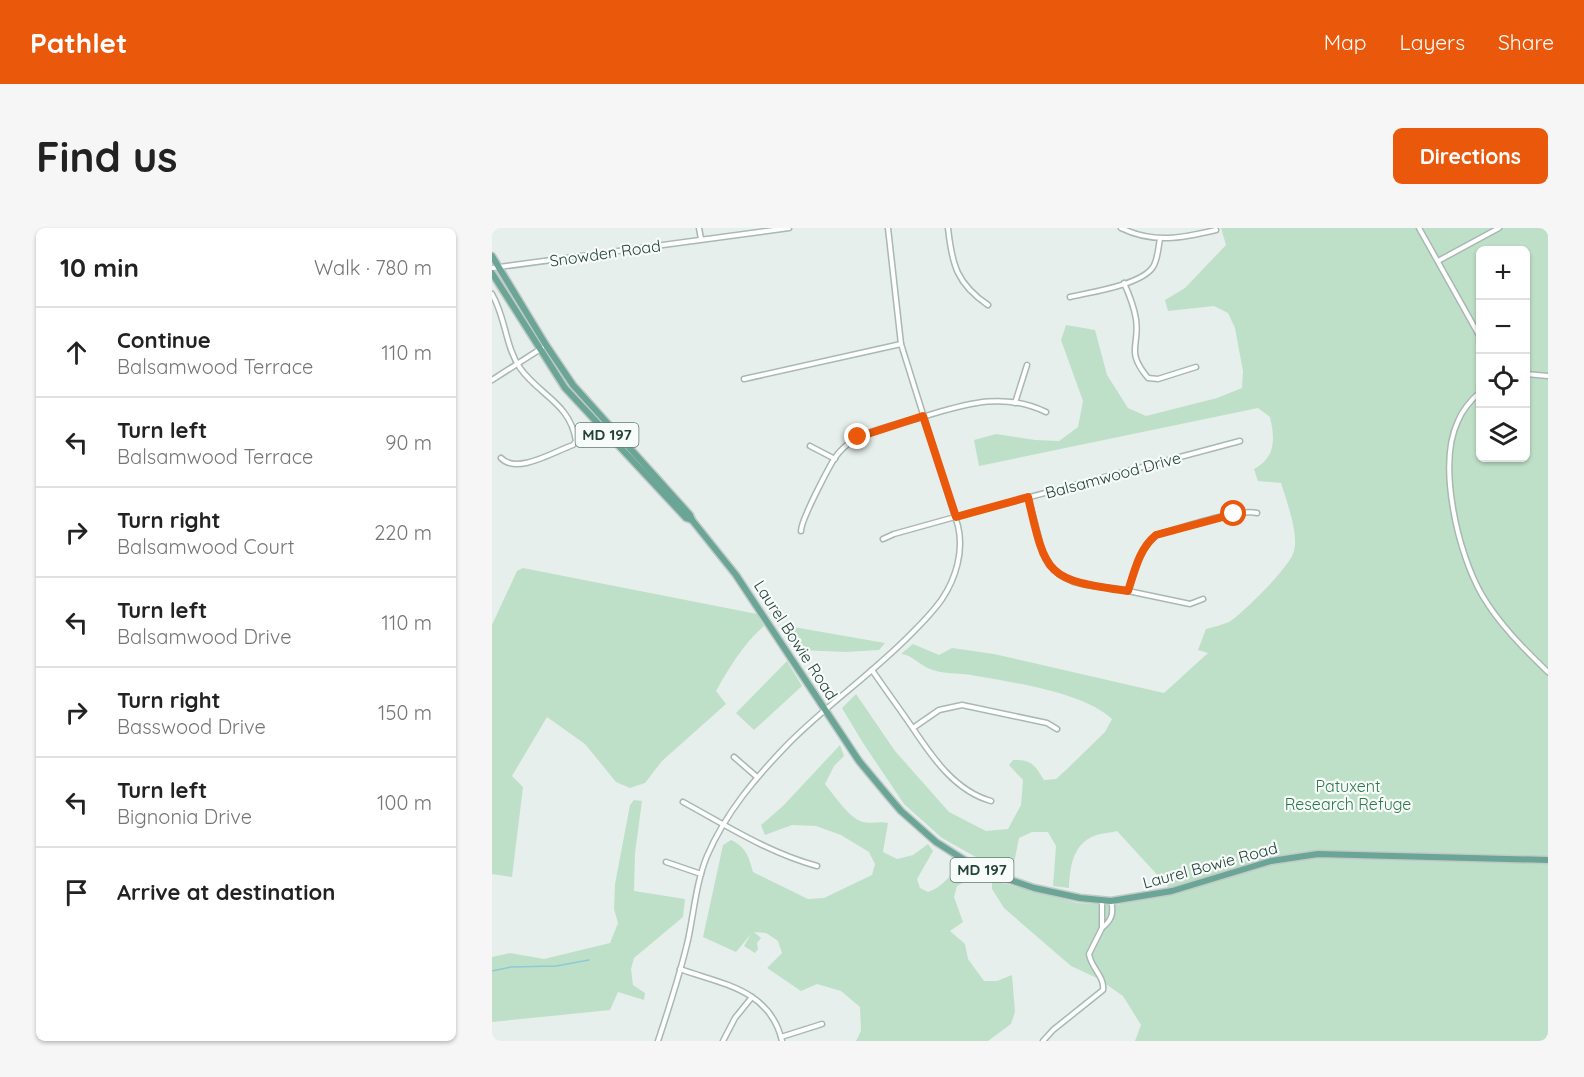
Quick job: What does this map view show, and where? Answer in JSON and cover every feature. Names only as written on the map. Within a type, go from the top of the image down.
[{"type":"main road","name":"Laurel Bowie Road","points":[[492,256],[495,268],[580,393],[690,514],[692,520],[741,582],[859,761],[895,804],[926,834],[977,868],[1009,880],[1064,894],[1111,901],[1173,891],[1262,863],[1308,855],[1548,860]]},
{"type":"main road","name":"Laurel Bowie Road","points":[[492,273],[559,380],[686,518],[692,520]]},
{"type":"street","points":[[699,228],[701,239]]},
{"type":"street","name":"Snowden Road","points":[[495,268],[789,228]]},
{"type":"street","points":[[658,1041],[680,969],[701,874],[723,824],[738,800],[789,744],[921,624],[948,589],[957,566],[961,544],[956,517],[901,344],[888,228]]},
{"type":"street","points":[[948,228],[954,265],[959,276],[974,296],[988,305]]},
{"type":"street","points":[[1121,228],[1160,239],[1176,239],[1216,230]]},
{"type":"street","points":[[1419,228],[1476,331]]},
{"type":"street","points":[[1438,261],[1499,228]]},
{"type":"street","points":[[1070,297],[1140,278],[1152,268],[1160,239]]},
{"type":"street","points":[[1124,283],[1136,319],[1134,354],[1148,378],[1158,379],[1197,367]]},
{"type":"street","points":[[492,294],[499,308],[512,354],[517,363],[537,386],[561,407],[568,417],[576,441],[573,445],[528,463],[510,463],[501,458]]},
{"type":"street","points":[[744,379],[901,344]]},
{"type":"street","points":[[492,380],[546,345]]},
{"type":"street","points":[[1015,403],[1027,365]]},
{"type":"street","points":[[1530,374],[1548,376]]},
{"type":"street","points":[[1476,396],[1464,410],[1455,431],[1450,466],[1455,520],[1464,554],[1481,594],[1494,613],[1548,672]]},
{"type":"street","points":[[801,531],[804,518],[835,459],[848,443],[858,437],[973,402],[1015,403],[1046,412]]},
{"type":"street","name":"Balsamwood Drive","points":[[883,539],[1028,497],[1240,441]]},
{"type":"street","points":[[810,446],[835,459]]},
{"type":"street","points":[[1028,497],[1043,554],[1054,571],[1074,582],[1190,604],[1203,599]]},
{"type":"street","points":[[1128,591],[1139,557],[1148,542],[1156,535],[1248,511],[1257,513]]},
{"type":"street","points":[[872,670],[930,754],[957,782],[978,797],[991,801]]},
{"type":"street","points":[[913,728],[939,710],[962,705],[1047,723],[1057,729]]},
{"type":"street","points":[[734,757],[757,777]]},
{"type":"street","points":[[682,802],[781,855],[817,866]]},
{"type":"street","points":[[666,862],[701,874]]},
{"type":"street","points":[[1043,1041],[1053,1030],[1103,990],[1103,981],[1090,962],[1089,954],[1102,927],[1102,900]]},
{"type":"street","points":[[1102,927],[1109,922],[1112,916],[1111,901]]},
{"type":"street","points":[[680,969],[739,988],[768,1013],[782,1039],[822,1024]]},
{"type":"street","points":[[723,1041],[735,1018],[752,997]]},
{"type":"green space","name":"Patuxent Research Refuge","points":[[1221,228],[1548,228],[1548,1041],[1135,1041],[1141,1025],[1123,996],[1097,978],[1071,966],[1004,908],[992,889],[992,880],[1078,903],[1119,905],[1172,891],[1117,831],[1096,835],[1081,845],[1072,865],[1069,888],[1053,886],[1056,846],[1048,832],[1032,832],[1019,838],[1012,873],[990,865],[942,838],[904,804],[842,708],[856,694],[895,751],[949,812],[986,831],[1008,829],[1021,805],[1023,780],[1009,765],[1013,760],[1032,764],[1044,780],[1056,779],[1105,732],[1112,719],[1084,702],[1046,689],[971,675],[934,671],[909,656],[901,654],[913,644],[939,655],[952,648],[994,654],[1164,693],[1208,653],[1198,650],[1206,629],[1229,622],[1236,617],[1266,589],[1285,567],[1294,551],[1295,535],[1281,483],[1258,481],[1254,469],[1270,453],[1273,440],[1270,417],[1258,408],[979,466],[974,440],[996,434],[1059,441],[1078,427],[1083,401],[1061,340],[1066,325],[1095,330],[1107,375],[1128,408],[1146,416],[1217,398],[1242,388],[1243,371],[1235,328],[1228,313],[1214,306],[1168,311],[1165,300],[1185,288],[1226,245]]},
{"type":"green space","points":[[523,568],[757,614],[764,626],[743,648],[716,691],[726,704],[662,761],[645,783],[630,788],[616,782],[585,744],[547,717],[512,776],[523,787],[512,877],[492,874],[492,625],[517,571]]},
{"type":"green space","points":[[782,625],[885,643],[879,650],[846,652],[799,650]]},
{"type":"green space","points":[[787,661],[802,686],[754,730],[736,713]]},
{"type":"green space","points":[[840,745],[844,756],[834,766],[825,784],[842,806],[858,820],[866,823],[888,823],[883,852],[897,859],[913,855],[928,844],[933,851],[917,879],[920,888],[928,892],[942,884],[959,863],[970,868],[980,877],[957,886],[954,897],[963,922],[950,931],[965,944],[968,959],[984,981],[997,981],[1012,975],[1015,1012],[1011,1024],[988,1041],[856,1041],[861,1031],[860,1007],[841,991],[817,984],[801,991],[767,968],[782,953],[778,941],[766,933],[754,932],[761,938],[757,943],[758,949],[755,953],[744,946],[751,934],[736,952],[703,937],[723,845],[731,840],[746,853],[753,872],[808,899],[824,898],[872,875],[875,864],[869,852],[841,835],[816,826],[792,825],[765,835],[761,825],[783,806]]},
{"type":"green space","points":[[634,800],[642,801],[635,853],[634,891],[685,899],[683,917],[634,958],[631,969],[633,985],[645,993],[644,1000],[618,992],[610,1010],[492,1022],[492,957],[510,953],[544,959],[610,943],[618,923],[614,909],[615,884],[630,805]]},
{"type":"waterway","points":[[492,971],[511,967],[556,966],[589,960]]},
{"type":"route","points":[[858,437],[923,416],[956,517],[1028,497],[1039,542],[1049,565],[1065,578],[1087,585],[1128,591],[1139,557],[1148,542],[1156,535],[1234,514]]}]
